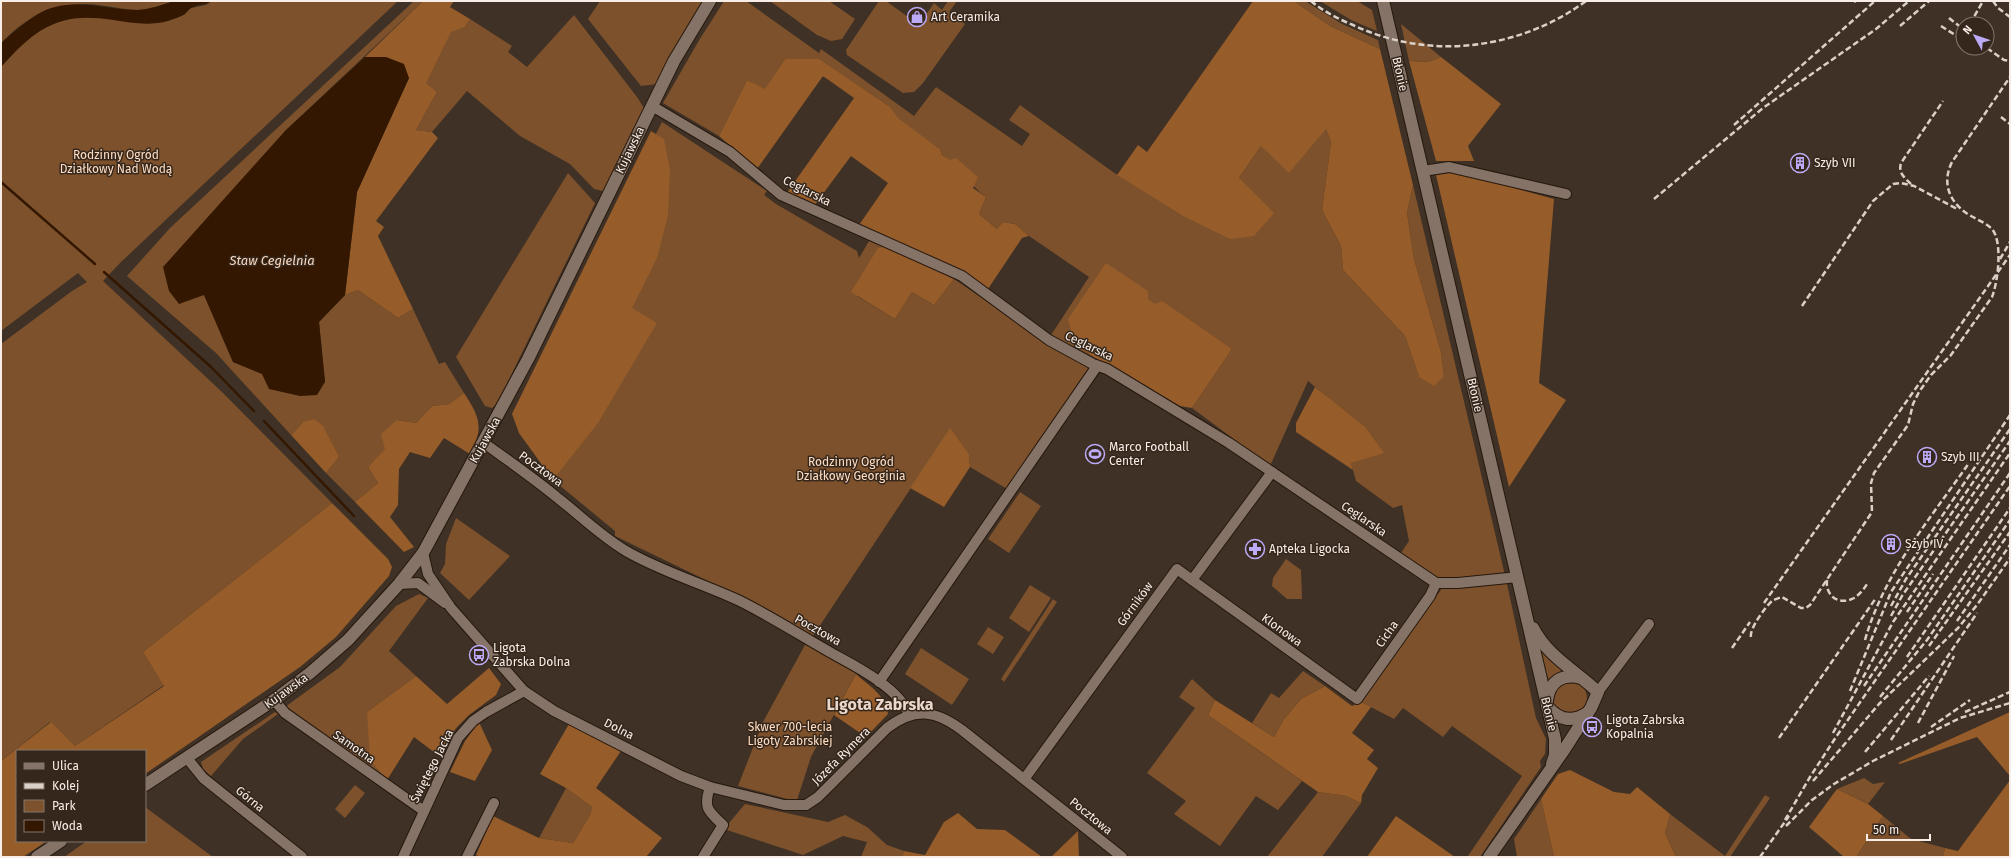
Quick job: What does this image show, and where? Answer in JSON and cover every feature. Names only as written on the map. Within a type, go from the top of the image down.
[{"type":"street","name":"Kujawska","points":[[146,784],[188,758],[310,674],[348,640],[399,584],[423,553],[484,443],[528,359],[674,61],[710,1]]},
{"type":"street","name":"Błonie","points":[[1383,1],[1528,618],[1556,746],[1552,764]]},
{"type":"street","name":"Ceglarska","points":[[652,106],[730,152],[781,195],[962,276],[1049,340],[1098,366],[1107,369],[1136,386],[1272,472],[1436,583]]},
{"type":"street","points":[[1423,171],[1449,167],[1566,194]]},
{"type":"street","points":[[879,682],[1098,366]]},
{"type":"street","name":"Pocztowa","points":[[484,443],[546,488],[591,527],[626,551],[650,564],[740,601],[838,656],[895,694],[903,704],[908,715],[928,714],[944,718],[1025,778],[1122,857]]},
{"type":"street","points":[[1192,580],[1272,472]]},
{"type":"street","name":"Dolna","points":[[423,553],[428,574],[451,608],[524,692],[561,715],[681,776],[740,796],[788,806],[800,807],[812,802]]},
{"type":"street","points":[[411,568],[428,574]]},
{"type":"street","name":"Dolna","points":[[411,568],[418,583],[451,608]]},
{"type":"street","name":"Górników","points":[[1025,778],[1177,569],[1192,580]]},
{"type":"street","points":[[1436,583],[1458,583],[1518,577]]},
{"type":"street","name":"Klonowa","points":[[1192,580],[1357,699]]},
{"type":"street","points":[[399,584],[418,583]]},
{"type":"street","name":"Cicha","points":[[1357,699],[1430,596],[1436,583]]},
{"type":"street","name":"Błonie","points":[[1528,618],[1536,634],[1548,650],[1598,692]]},
{"type":"street","name":"Błonie","points":[[1489,857],[1587,713],[1598,692],[1649,624]]},
{"type":"street","points":[[1582,678],[1568,676],[1557,680],[1549,690],[1547,704],[1555,714],[1566,719],[1580,718],[1587,713]]},
{"type":"street","name":"Świętego Jacka","points":[[403,857],[458,738],[473,721],[486,712],[524,692]]},
{"type":"street","name":"Samotna","points":[[274,700],[285,713],[424,811]]},
{"type":"street","name":"Józefa Rymera","points":[[812,802],[887,728],[900,718],[908,715]]},
{"type":"street","name":"Górna","points":[[188,758],[203,778],[302,857]]},
{"type":"street","points":[[703,857],[723,824],[707,809],[706,798],[710,787]]},
{"type":"street","points":[[467,857],[494,803]]},
{"type":"street","points":[[37,857],[60,842]]},
{"type":"green space","points":[[1,1],[174,1],[152,8],[138,10],[93,4],[74,4],[62,6],[39,14],[28,20],[9,35],[1,44]]},
{"type":"green space","name":"Rodzinny Ogród Działkowy Nad Wodą","points":[[212,1],[398,1],[120,263],[103,281],[221,391],[332,503],[143,652],[164,685],[75,746],[50,722],[1,761],[1,344],[72,291],[87,282],[78,273],[1,331],[1,67],[27,40],[58,22],[83,17],[168,21],[183,15],[191,8],[206,5]]},
{"type":"green space","points":[[414,1],[423,1],[285,131],[204,295],[233,362],[263,374],[325,382],[319,322],[345,295],[358,290],[398,318],[413,309],[439,364],[445,362],[464,393],[449,404],[432,406],[416,423],[397,420],[386,449],[368,467],[378,483],[355,502],[326,473],[339,457],[303,422],[291,435],[216,353],[127,276],[170,228]]},
{"type":"green space","points":[[600,1],[703,1],[657,84],[641,86],[588,19]]},
{"type":"green space","points":[[724,1],[746,1],[819,53],[821,49],[914,116],[936,87],[1022,146],[1030,134],[1009,120],[1020,105],[1113,172],[1181,215],[1239,178],[1261,146],[1326,129],[1331,142],[1322,210],[1341,246],[1343,270],[1405,336],[1419,377],[1444,376],[1441,352],[1414,259],[1407,213],[1413,185],[1507,584],[1536,718],[1546,739],[1545,754],[1540,761],[1541,767],[1480,857],[1468,856],[1522,776],[1452,726],[1443,737],[1403,708],[1394,719],[1361,702],[1406,636],[1441,590],[1435,577],[1401,553],[1409,541],[1402,505],[1393,508],[1356,481],[1351,463],[1326,396],[1308,381],[1270,466],[1192,408],[1232,349],[1155,305],[1148,299],[1072,333],[1090,355],[1051,335],[1089,277],[1029,236],[1015,224],[1003,222],[997,229],[979,214],[986,197],[974,187],[954,164],[942,155],[940,149],[897,118],[891,108],[785,59],[765,90],[747,80],[719,136],[663,103],[698,42]]},
{"type":"green space","points":[[770,1],[829,1],[855,19],[842,39],[831,41],[817,35]]},
{"type":"green space","points":[[879,1],[886,1],[919,25],[934,3],[942,10],[948,1],[957,1],[949,12],[965,24],[923,83],[914,92],[903,93],[847,55],[846,50]]},
{"type":"green space","points":[[1294,1],[1305,1],[1342,24],[1378,40],[1380,49],[1330,26]]},
{"type":"green space","points":[[1320,1],[1357,1],[1372,10],[1377,31],[1351,20]]},
{"type":"green space","points":[[574,15],[644,108],[603,191],[594,189],[570,164],[520,136],[467,91],[432,132],[416,130],[437,92],[425,83],[451,31],[465,27],[470,19],[512,46],[508,52],[527,67]]},
{"type":"green space","points":[[1401,24],[1441,57],[1428,62],[1409,61]]},
{"type":"green space","name":"Rodzinny Ogród Działkowy Georginia","points":[[662,122],[767,191],[764,195],[776,204],[857,251],[859,258],[869,241],[885,247],[857,296],[895,319],[912,292],[934,305],[954,279],[1020,324],[1092,367],[1009,490],[970,467],[969,454],[950,429],[813,636],[743,598],[615,536],[615,531],[553,480],[581,443],[519,404]]},
{"type":"green space","points":[[568,173],[595,203],[497,404],[492,408],[485,406],[456,357]]},
{"type":"green space","points":[[1020,492],[1041,506],[1009,553],[988,539]]},
{"type":"green space","points":[[456,518],[510,556],[469,600],[440,573],[445,564],[446,544]]},
{"type":"green space","points":[[1286,559],[1301,570],[1302,599],[1287,599],[1272,586],[1273,578]]},
{"type":"green space","points":[[1030,585],[1051,598],[1029,632],[1009,618]]},
{"type":"green space","points":[[419,594],[428,598],[389,651],[416,676],[367,712],[387,780],[285,707],[340,667],[396,606]]},
{"type":"green space","points":[[1053,599],[1057,602],[1004,682],[1001,679]]},
{"type":"green space","points":[[988,627],[1004,637],[993,654],[977,644]]},
{"type":"green space","name":"Skwer 700-lecia Ligoty Zabrskiej","points":[[806,643],[857,672],[811,757],[797,800],[791,800],[738,786],[763,722]]},
{"type":"green space","points":[[1537,645],[1563,671],[1548,684]]},
{"type":"green space","points":[[921,648],[969,679],[952,705],[905,674]]},
{"type":"green space","points":[[1303,671],[1325,686],[1301,699],[1284,719],[1274,737],[1252,723],[1271,693],[1279,698]]},
{"type":"green space","points":[[1192,679],[1215,700],[1208,715],[1302,781],[1278,810],[1256,796],[1220,846],[1174,814],[1186,801],[1147,773],[1195,708],[1179,697]]},
{"type":"green space","points":[[1570,681],[1582,686],[1587,698],[1582,710],[1570,715],[1558,710],[1553,698],[1558,686]]},
{"type":"green space","points":[[275,712],[278,714],[243,739],[211,776],[203,769],[201,762]]},
{"type":"green space","points":[[1864,778],[1873,784],[1885,782],[1868,804],[1837,789]]},
{"type":"green space","points":[[355,785],[365,793],[345,818],[335,809]]},
{"type":"green space","points":[[566,788],[592,807],[590,815],[573,843],[539,838]]},
{"type":"green space","points":[[1318,792],[1346,796],[1361,803],[1322,857],[1267,857]]},
{"type":"green space","points":[[1765,795],[1770,798],[1730,857],[1676,857],[1665,833],[1670,814],[1725,856]]},
{"type":"green space","points":[[1541,799],[1554,857],[1517,857],[1514,839]]},
{"type":"green space","points":[[745,804],[828,822],[845,815],[867,827],[887,845],[904,851],[902,857],[861,857],[867,842],[843,836],[803,855],[724,829]]},
{"type":"green space","points":[[146,808],[213,857],[64,857],[86,842],[146,842]]},
{"type":"green space","points":[[1883,816],[1911,839],[1945,848],[1943,857],[1856,857]]},
{"type":"shaded area","points":[[423,1],[454,1],[450,7],[470,19],[465,27],[451,32],[426,83],[437,92],[416,130],[432,132],[438,138],[376,221],[384,227],[378,236],[413,309],[398,318],[358,290],[345,295],[357,192],[409,78],[386,57],[365,57]]},
{"type":"shaded area","points":[[1253,1],[1294,1],[1330,26],[1380,49],[1413,185],[1407,213],[1414,259],[1441,352],[1444,376],[1434,386],[1419,377],[1405,336],[1343,270],[1341,246],[1322,210],[1331,142],[1326,129],[1289,173],[1261,146],[1239,178],[1274,213],[1254,236],[1230,239],[1181,215],[1117,175],[1138,145],[1147,152]]},
{"type":"shaded area","points":[[1441,57],[1501,104],[1468,146],[1474,161],[1436,161],[1409,61],[1428,62]]},
{"type":"shaded area","points":[[785,59],[819,59],[891,108],[898,118],[940,149],[942,155],[950,160],[956,158],[978,177],[973,188],[986,197],[979,214],[997,229],[1003,222],[1015,224],[1029,236],[1022,238],[988,289],[958,269],[859,225],[888,183],[851,156],[814,206],[786,194],[854,98],[823,76],[757,169],[719,136],[747,80],[765,89]]},
{"type":"shaded area","points":[[651,131],[664,139],[670,170],[668,215],[657,258],[632,308],[657,323],[598,423],[553,480],[519,433],[512,414]]},
{"type":"shaded area","points":[[1456,172],[1554,199],[1539,383],[1566,400],[1509,487],[1436,175]]},
{"type":"shaded area","points":[[885,247],[927,264],[954,279],[934,305],[912,292],[895,319],[851,292],[878,248]]},
{"type":"shaded area","points":[[1106,263],[1148,291],[1148,299],[1155,304],[1162,301],[1232,349],[1192,408],[1180,406],[1090,355],[1072,333],[1068,319]]},
{"type":"shaded area","points":[[1315,387],[1365,427],[1384,453],[1351,463],[1353,470],[1296,432],[1296,423]]},
{"type":"shaded area","points":[[464,393],[474,409],[478,423],[477,437],[470,454],[444,438],[430,458],[410,452],[399,469],[398,505],[390,517],[414,547],[404,552],[355,502],[378,483],[368,467],[385,449],[381,434],[397,420],[416,423],[432,406],[449,404]]},
{"type":"shaded area","points":[[314,419],[323,426],[339,457],[326,473],[291,435],[303,422]]},
{"type":"shaded area","points":[[950,428],[969,454],[970,467],[944,507],[910,488]]},
{"type":"shaded area","points":[[332,503],[388,559],[392,567],[389,576],[336,637],[300,667],[146,773],[146,750],[16,750],[16,842],[46,842],[23,857],[1,857],[1,761],[51,722],[75,746],[164,686],[143,652]]},
{"type":"shaded area","points":[[489,668],[501,684],[496,695],[469,715],[456,728],[439,756],[414,737],[387,780],[370,760],[367,712],[416,676],[447,704]]},
{"type":"shaded area","points":[[856,674],[880,696],[887,707],[888,714],[866,737],[834,715]]},
{"type":"shaded area","points":[[1325,686],[1352,706],[1361,702],[1371,707],[1352,733],[1374,750],[1367,759],[1378,768],[1362,795],[1361,803],[1346,796],[1318,792],[1208,715],[1215,700],[1274,737],[1284,719],[1301,699]]},
{"type":"shaded area","points":[[2010,712],[2010,776],[1977,737],[1900,764],[1898,763]]},
{"type":"shaded area","points":[[479,722],[492,750],[475,781],[450,772],[465,741]]},
{"type":"shaded area","points":[[569,724],[621,751],[596,788],[662,838],[646,857],[480,857],[476,855],[493,816],[539,838],[573,843],[590,815],[592,807],[566,788],[540,774]]},
{"type":"shaded area","points":[[1570,770],[1614,792],[1630,794],[1637,787],[1670,814],[1665,833],[1676,857],[1554,857],[1541,799],[1558,774]]},
{"type":"shaded area","points":[[2010,780],[2010,857],[1943,857],[1945,848],[1958,851]]},
{"type":"shaded area","points":[[1837,789],[1868,804],[1883,816],[1856,857],[1844,857],[1809,827]]},
{"type":"shaded area","points":[[958,813],[977,829],[1005,830],[1042,857],[902,857],[904,851],[925,855],[944,822]]},
{"type":"shaded area","points":[[1396,816],[1455,857],[1367,857]]},
{"type":"shaded area","points":[[1078,831],[1079,857],[1051,857]]},
{"type":"water","points":[[174,1],[212,1],[190,8],[185,14],[161,23],[140,24],[94,18],[78,18],[63,21],[38,33],[14,53],[1,67],[1,44],[4,40],[28,20],[48,9],[65,5],[86,5],[138,10],[152,8]]},
{"type":"water","name":"Staw Cegielnia","points":[[365,57],[386,57],[404,64],[409,78],[357,192],[345,295],[319,322],[325,382],[317,395],[300,396],[269,389],[262,374],[233,362],[204,295],[179,304],[169,291],[163,267],[285,131]]},
{"type":"waterway","points":[[1,182],[95,264]]},
{"type":"waterway","points":[[104,272],[210,366],[254,411]]},
{"type":"waterway","points":[[264,421],[354,516]]},
{"type":"railway","points":[[1311,1],[1336,17],[1382,36],[1412,43],[1442,46],[1473,45],[1503,40],[1560,18],[1586,1]]},
{"type":"railway","points":[[1734,125],[1875,1]]},
{"type":"railway","points":[[1654,199],[1763,108],[1876,29],[1909,1]]},
{"type":"railway","points":[[1900,26],[1929,1]]},
{"type":"railway","points":[[1975,16],[1983,1]]},
{"type":"railway","points":[[1993,1],[1998,8],[2010,17]]},
{"type":"railway","points":[[1949,18],[1955,23]]},
{"type":"railway","points":[[1941,26],[1955,35]]},
{"type":"railway","points":[[1995,54],[2004,60],[2010,61]]},
{"type":"railway","points":[[1751,637],[1751,633],[1758,618],[1773,600],[1782,597],[1801,608],[1806,608],[1810,605],[1872,512],[1871,483],[1874,473],[1908,425],[1913,404],[1919,392],[1931,375],[1951,355],[1992,297],[1998,272],[1998,252],[1995,235],[1992,229],[1985,223],[1971,216],[1958,206],[1950,193],[1947,178],[1952,162],[2010,77]]},
{"type":"railway","points":[[1911,184],[1900,170],[1901,163],[1943,101]]},
{"type":"railway","points":[[2001,117],[2010,124]]},
{"type":"railway","points":[[1802,306],[1873,201],[1893,184],[1901,183],[1914,186],[1957,209]]},
{"type":"railway","points":[[2000,259],[2010,242]]},
{"type":"railway","points":[[1764,603],[2010,255]]},
{"type":"railway","points":[[1850,691],[1891,592],[2010,415]]},
{"type":"railway","points":[[1891,606],[1906,579],[2010,429]]},
{"type":"railway","points":[[1891,616],[1902,596],[2010,441]]},
{"type":"railway","points":[[1833,733],[1893,622],[2010,453]]},
{"type":"railway","points":[[1865,640],[1873,615],[1896,569],[1924,526],[1969,463]]},
{"type":"railway","points":[[1864,686],[2010,473]]},
{"type":"railway","points":[[1785,820],[1810,777],[1836,737],[2010,486]]},
{"type":"railway","points":[[1907,657],[2010,508]]},
{"type":"railway","points":[[1880,697],[1927,640],[2010,520]]},
{"type":"railway","points":[[1929,646],[2010,532]]},
{"type":"railway","points":[[1957,621],[2010,545]]},
{"type":"railway","points":[[1813,781],[1879,704],[1958,628],[1977,605],[2010,558]]},
{"type":"railway","points":[[1907,612],[1933,574]]},
{"type":"railway","points":[[1827,580],[1828,591],[1831,595],[1834,598],[1843,601],[1856,597],[1867,584]]},
{"type":"railway","points":[[1779,738],[1876,598]]},
{"type":"railway","points":[[1891,740],[1977,613]]},
{"type":"railway","points":[[1732,648],[1750,622]]},
{"type":"railway","points":[[1918,723],[1954,656]]},
{"type":"railway","points":[[1865,752],[1929,676]]},
{"type":"railway","points":[[1965,712],[2010,692]]},
{"type":"railway","points":[[1931,727],[1970,700]]},
{"type":"railway","points":[[1786,826],[1812,800],[1834,784],[1873,761],[1960,718],[2010,703]]},
{"type":"railway","points":[[1760,857],[1789,816]]},
{"type":"place","name":"Art Ceramika","points":[[917,17]]},
{"type":"place","name":"Szyb VII","points":[[1800,163]]},
{"type":"place","name":"Marco Football Center","points":[[1095,454]]},
{"type":"place","name":"Szyb III","points":[[1927,457]]},
{"type":"place","name":"Szyb IV","points":[[1891,544]]},
{"type":"place","name":"Apteka Ligocka","points":[[1255,549]]},
{"type":"place","name":"Ligota Zabrska Dolna","points":[[479,655]]},
{"type":"place","name":"Ligota Zabrska Kopalnia","points":[[1592,727]]},
{"type":"district","name":"Ligota Zabrska","points":[[880,704]]}]
